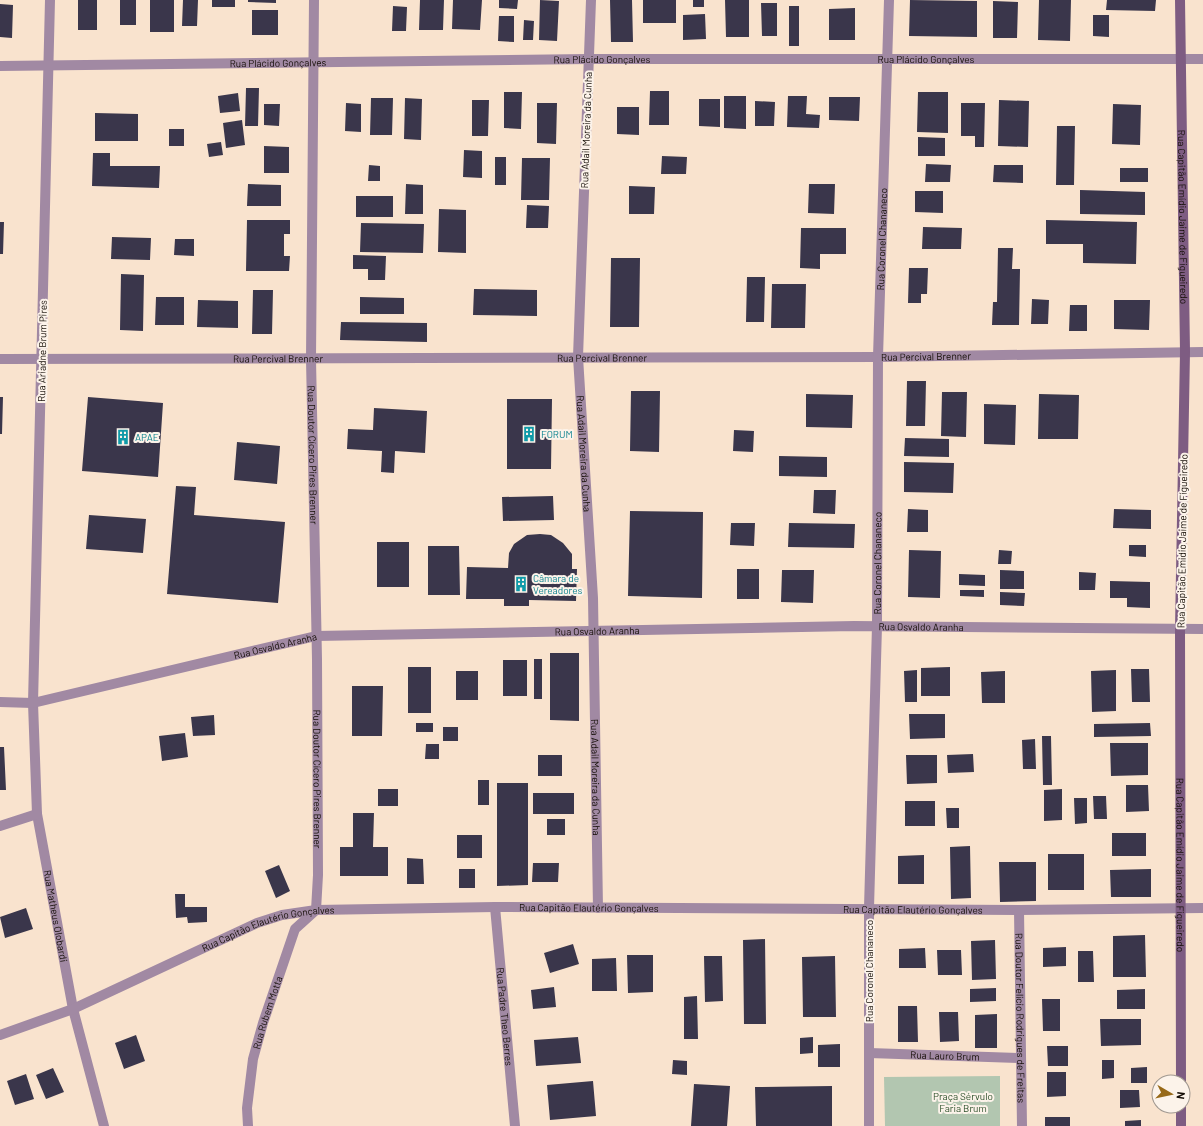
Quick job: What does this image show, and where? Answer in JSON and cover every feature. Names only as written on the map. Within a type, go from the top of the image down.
[{"type":"main road","name":"Rua Capitão Emídio Jaime de Figueiredo","points":[[1180,0],[1185,352],[1180,628],[1181,1074]]},
{"type":"main road","points":[[1181,1114],[1181,1126]]},
{"type":"street","name":"Rua Ariadne Brum Pires","points":[[33,703],[50,0]]},
{"type":"street","name":"Rua Doutor Cícero Pires Brenner","points":[[314,0],[312,62],[312,359],[318,875],[316,910]]},
{"type":"street","name":"Rua Adail Moreira da Cunha","points":[[591,0],[578,357],[593,598],[598,908]]},
{"type":"street","name":"Rua Coronel Chananeco","points":[[868,1126],[868,908],[877,626],[878,357],[890,0]]},
{"type":"street","name":"Rua Plácido Gonçalves","points":[[0,66],[588,59],[1203,59]]},
{"type":"street","name":"Rua Percival Brenner","points":[[0,359],[878,357],[1203,352]]},
{"type":"street","name":"Rua Osvaldo Aranha","points":[[0,702],[33,703],[316,636],[877,626],[1203,629]]},
{"type":"street","name":"Rua Matheus Olobardi","points":[[33,703],[37,814],[73,1009],[104,1126]]},
{"type":"street","points":[[0,826],[37,814]]},
{"type":"street","name":"Rua Capitão Elautério Gonçalves","points":[[0,1035],[73,1009],[257,923],[282,915],[316,910],[495,907],[1019,910],[1203,908]]},
{"type":"street","name":"Rua Padre Theo Berres","points":[[495,907],[515,1126]]},
{"type":"street","name":"Rua Rubem Motta","points":[[248,1126],[247,1108],[253,1060],[263,1023],[295,930],[316,910]]},
{"type":"street","name":"Rua Doutor Felício Rodrigues de Freitas","points":[[1019,910],[1022,1126]]},
{"type":"street","name":"Rua Lauro Brum","points":[[869,1053],[1021,1058]]},
{"type":"green space","name":"Praça Sérvulo Faria Brum","points":[[1000,1076],[1000,1126],[885,1126],[884,1077]]},
{"type":"building","points":[[78,0],[97,0],[97,30],[78,30]]},
{"type":"building","points":[[120,0],[136,0],[136,25],[120,25]]},
{"type":"building","points":[[150,0],[174,0],[174,32],[150,32]]},
{"type":"building","points":[[183,0],[198,0],[197,26],[182,26]]},
{"type":"building","points":[[212,0],[235,0],[235,7],[212,7]]},
{"type":"building","points":[[248,0],[276,0],[276,3],[248,2]]},
{"type":"building","points":[[420,0],[444,0],[443,30],[419,30]]},
{"type":"building","points":[[453,0],[482,0],[480,30],[452,29]]},
{"type":"building","points":[[499,0],[518,0],[517,9],[499,8]]},
{"type":"building","points":[[540,0],[559,1],[557,41],[539,40]]},
{"type":"building","points":[[610,0],[632,0],[633,42],[611,42]]},
{"type":"building","points":[[643,0],[676,0],[676,23],[643,23]]},
{"type":"building","points":[[693,0],[704,0],[704,7],[693,7]]},
{"type":"building","points":[[725,0],[749,0],[749,37],[726,37]]},
{"type":"building","points":[[910,0],[977,1],[977,37],[909,36]]},
{"type":"building","points":[[1039,0],[1071,0],[1070,41],[1038,40]]},
{"type":"building","points":[[1107,0],[1156,0],[1155,11],[1106,10]]},
{"type":"building","points":[[993,1],[1018,2],[1017,38],[993,38]]},
{"type":"building","points":[[761,3],[777,3],[777,36],[762,36]]},
{"type":"building","points":[[0,4],[13,5],[12,38],[0,37]]},
{"type":"building","points":[[393,6],[407,7],[406,31],[392,31]]},
{"type":"building","points":[[789,6],[799,6],[799,46],[789,46]]},
{"type":"building","points":[[855,8],[855,40],[829,40],[829,9]]},
{"type":"building","points":[[252,10],[278,10],[278,35],[252,35]]},
{"type":"building","points":[[705,14],[706,39],[683,40],[683,15]]},
{"type":"building","points":[[1093,15],[1109,15],[1109,37],[1093,36]]},
{"type":"building","points":[[499,16],[514,16],[514,42],[498,41]]},
{"type":"building","points":[[524,20],[534,21],[533,40],[523,40]]},
{"type":"building","points":[[246,88],[259,88],[258,126],[245,126]]},
{"type":"building","points":[[650,91],[669,91],[669,125],[649,125]]},
{"type":"building","points":[[504,92],[522,92],[521,129],[504,128]]},
{"type":"building","points":[[918,92],[948,92],[948,133],[917,132]]},
{"type":"building","points":[[238,93],[240,111],[220,113],[218,96]]},
{"type":"building","points":[[724,96],[746,96],[746,129],[724,128]]},
{"type":"building","points":[[788,96],[807,96],[806,114],[820,115],[819,128],[787,127]]},
{"type":"building","points":[[829,97],[860,97],[859,121],[829,120]]},
{"type":"building","points":[[371,98],[393,98],[392,135],[370,135]]},
{"type":"building","points":[[405,98],[422,99],[421,140],[404,139]]},
{"type":"building","points":[[699,99],[720,99],[720,127],[699,126]]},
{"type":"building","points":[[472,100],[489,100],[488,136],[472,136]]},
{"type":"building","points":[[999,100],[1029,101],[1028,147],[998,146]]},
{"type":"building","points":[[755,101],[775,102],[774,126],[755,126]]},
{"type":"building","points":[[346,103],[361,104],[361,132],[345,131]]},
{"type":"building","points":[[537,103],[557,103],[556,144],[537,143]]},
{"type":"building","points":[[961,103],[985,103],[984,147],[975,147],[975,136],[961,136]]},
{"type":"building","points":[[264,104],[280,104],[279,126],[264,125]]},
{"type":"building","points":[[1113,104],[1141,105],[1140,145],[1112,144]]},
{"type":"building","points":[[617,107],[639,107],[639,135],[617,134]]},
{"type":"building","points":[[95,113],[138,114],[138,141],[95,141]]},
{"type":"building","points":[[242,120],[245,145],[226,148],[223,123]]},
{"type":"building","points":[[1057,126],[1075,126],[1074,185],[1056,185]]},
{"type":"building","points":[[169,129],[184,129],[184,146],[169,146]]},
{"type":"building","points":[[918,137],[945,138],[945,156],[918,156]]},
{"type":"building","points":[[221,142],[223,155],[209,157],[207,144]]},
{"type":"building","points":[[264,146],[289,147],[289,173],[264,173]]},
{"type":"building","points":[[464,150],[482,151],[482,178],[463,177]]},
{"type":"building","points":[[93,153],[110,153],[110,166],[160,166],[159,188],[92,186]]},
{"type":"building","points":[[662,156],[687,157],[686,174],[661,174]]},
{"type":"building","points":[[495,157],[506,157],[506,185],[495,185]]},
{"type":"building","points":[[522,158],[550,158],[549,200],[521,200]]},
{"type":"building","points":[[926,164],[951,165],[950,182],[925,182]]},
{"type":"building","points":[[369,165],[380,166],[380,181],[368,181]]},
{"type":"building","points":[[994,165],[1023,165],[1023,183],[993,182]]},
{"type":"building","points":[[1120,168],[1148,168],[1148,182],[1120,182]]},
{"type":"building","points":[[248,184],[281,185],[281,206],[247,206]]},
{"type":"building","points":[[406,184],[423,185],[423,214],[405,214]]},
{"type":"building","points":[[809,184],[835,184],[834,214],[808,213]]},
{"type":"building","points":[[629,186],[655,187],[654,214],[629,214]]},
{"type":"building","points":[[1080,190],[1145,192],[1145,215],[1080,214]]},
{"type":"building","points":[[915,191],[943,191],[943,213],[915,212]]},
{"type":"building","points":[[356,196],[393,196],[393,217],[356,217]]},
{"type":"building","points":[[527,205],[549,206],[548,228],[526,228]]},
{"type":"building","points":[[439,209],[466,210],[466,253],[438,252]]},
{"type":"building","points":[[247,220],[290,220],[290,234],[284,234],[284,256],[290,256],[289,271],[246,271]]},
{"type":"building","points":[[1046,220],[1137,222],[1136,264],[1083,263],[1083,244],[1046,244]]},
{"type":"building","points":[[0,222],[4,222],[3,254],[0,254]]},
{"type":"building","points":[[361,223],[424,224],[423,253],[360,252]]},
{"type":"building","points":[[923,227],[962,228],[961,249],[922,249]]},
{"type":"building","points":[[801,228],[846,228],[846,254],[820,254],[820,269],[800,268]]},
{"type":"building","points":[[112,237],[151,238],[150,260],[111,259]]},
{"type":"building","points":[[175,239],[194,239],[194,256],[174,255]]},
{"type":"building","points":[[998,248],[1013,248],[1012,269],[1020,269],[1019,325],[992,325],[993,302],[997,302]]},
{"type":"building","points":[[353,255],[386,256],[385,280],[368,280],[368,269],[353,269]]},
{"type":"building","points":[[611,258],[640,258],[639,327],[610,327]]},
{"type":"building","points":[[909,268],[928,268],[927,294],[921,294],[921,303],[908,303]]},
{"type":"building","points":[[121,274],[144,275],[143,331],[120,330]]},
{"type":"building","points":[[747,277],[765,277],[764,322],[746,322]]},
{"type":"building","points":[[772,284],[806,284],[805,328],[771,328]]},
{"type":"building","points":[[474,289],[537,290],[537,316],[473,315]]},
{"type":"building","points":[[253,290],[273,290],[272,334],[252,334]]},
{"type":"building","points":[[156,297],[184,297],[184,325],[155,325]]},
{"type":"building","points":[[360,297],[404,298],[404,314],[360,314]]},
{"type":"building","points":[[1032,299],[1049,300],[1048,324],[1031,324]]},
{"type":"building","points":[[198,300],[238,301],[238,328],[197,327]]},
{"type":"building","points":[[1114,300],[1150,300],[1149,330],[1114,329]]},
{"type":"building","points":[[1070,305],[1087,305],[1087,331],[1069,331]]},
{"type":"building","points":[[341,322],[427,323],[427,342],[340,340]]},
{"type":"building","points":[[907,381],[926,381],[925,426],[906,426]]},
{"type":"building","points":[[631,391],[660,391],[659,452],[630,451]]},
{"type":"building","points":[[942,392],[967,392],[966,437],[941,436]]},
{"type":"building","points":[[806,394],[853,395],[852,428],[806,427]]},
{"type":"building","points":[[1039,394],[1079,395],[1078,439],[1038,439]]},
{"type":"building","points":[[0,397],[3,397],[2,434],[0,434]]},
{"type":"building","name":"APAE","points":[[88,397],[163,403],[158,477],[82,471]]},
{"type":"building","name":"FORUM","points":[[507,399],[552,399],[551,469],[507,469]]},
{"type":"building","points":[[984,404],[1016,405],[1015,445],[984,444]]},
{"type":"building","points":[[374,408],[427,411],[425,453],[395,451],[394,473],[381,472],[382,451],[347,449],[348,429],[373,430]]},
{"type":"building","points":[[734,430],[754,431],[753,452],[733,451]]},
{"type":"building","points":[[905,438],[949,439],[949,457],[904,456]]},
{"type":"building","points":[[237,442],[280,446],[277,484],[234,480]]},
{"type":"building","points":[[779,456],[827,457],[827,477],[779,476]]},
{"type":"building","points":[[904,462],[954,463],[953,493],[904,492]]},
{"type":"building","points":[[176,486],[196,487],[194,515],[285,522],[278,603],[167,594]]},
{"type":"building","points":[[814,490],[836,490],[835,514],[813,513]]},
{"type":"building","points":[[553,496],[554,520],[503,521],[502,497]]},
{"type":"building","points":[[908,509],[928,510],[928,532],[907,532]]},
{"type":"building","points":[[1114,509],[1151,510],[1151,529],[1113,528]]},
{"type":"building","points":[[630,511],[703,512],[702,598],[628,596]]},
{"type":"building","points":[[89,515],[146,519],[143,553],[86,549]]},
{"type":"building","points":[[731,523],[755,523],[754,546],[730,545]]},
{"type":"building","points":[[789,523],[855,524],[854,548],[788,547]]},
{"type":"building","name":"Câmara de Vereadores","points":[[527,535],[551,535],[563,543],[572,554],[572,569],[577,569],[576,601],[529,600],[529,606],[504,606],[504,599],[466,599],[467,567],[508,568],[509,553],[514,544]]},
{"type":"building","points":[[377,542],[409,542],[409,587],[377,587]]},
{"type":"building","points":[[1129,545],[1146,545],[1146,557],[1129,556]]},
{"type":"building","points":[[428,546],[459,546],[460,595],[428,595]]},
{"type":"building","points":[[909,550],[941,551],[940,598],[908,597]]},
{"type":"building","points":[[999,550],[1012,551],[1011,564],[998,564]]},
{"type":"building","points":[[737,569],[759,569],[759,599],[737,599]]},
{"type":"building","points":[[782,570],[814,570],[813,603],[781,602]]},
{"type":"building","points":[[1000,570],[1024,571],[1024,589],[1000,589]]},
{"type":"building","points":[[1079,572],[1096,573],[1095,590],[1079,590]]},
{"type":"building","points":[[959,574],[985,575],[985,586],[959,585]]},
{"type":"building","points":[[1110,581],[1150,582],[1150,608],[1127,607],[1127,598],[1110,598]]},
{"type":"building","points":[[960,590],[984,590],[984,597],[960,596]]},
{"type":"building","points":[[1000,592],[1025,593],[1024,606],[1000,605]]},
{"type":"building","points":[[550,653],[579,653],[579,721],[550,720]]},
{"type":"building","points":[[534,659],[542,659],[542,699],[534,699]]},
{"type":"building","points":[[503,660],[527,660],[527,696],[503,696]]},
{"type":"building","points":[[408,667],[431,667],[431,713],[408,713]]},
{"type":"building","points":[[950,667],[950,696],[921,696],[921,668]]},
{"type":"building","points":[[1131,669],[1149,669],[1150,702],[1132,702]]},
{"type":"building","points":[[917,670],[917,702],[905,702],[904,671]]},
{"type":"building","points":[[1116,670],[1116,711],[1092,712],[1091,671]]},
{"type":"building","points":[[456,671],[478,671],[478,700],[456,700]]},
{"type":"building","points":[[1005,671],[1005,703],[982,703],[981,672]]},
{"type":"building","points":[[352,686],[383,686],[382,736],[352,736]]},
{"type":"building","points":[[909,714],[945,714],[945,738],[910,739]]},
{"type":"building","points":[[214,715],[215,735],[193,736],[191,717]]},
{"type":"building","points":[[416,723],[433,723],[433,732],[416,732]]},
{"type":"building","points":[[1150,723],[1151,736],[1094,737],[1094,724]]},
{"type":"building","points":[[443,727],[458,727],[458,741],[443,741]]},
{"type":"building","points":[[185,733],[188,757],[162,761],[159,736]]},
{"type":"building","points":[[1042,736],[1051,736],[1052,785],[1043,785]]},
{"type":"building","points":[[1035,739],[1036,769],[1023,769],[1022,740]]},
{"type":"building","points":[[1110,743],[1148,743],[1148,775],[1111,776]]},
{"type":"building","points":[[426,744],[439,744],[439,759],[425,759]]},
{"type":"building","points":[[0,747],[4,747],[6,790],[0,790]]},
{"type":"building","points":[[973,754],[974,772],[948,773],[947,755]]},
{"type":"building","points":[[538,755],[562,755],[562,776],[538,776]]},
{"type":"building","points":[[906,755],[937,755],[937,783],[907,784]]},
{"type":"building","points":[[478,780],[489,780],[489,805],[478,805]]},
{"type":"building","points":[[497,783],[528,783],[528,885],[497,886]]},
{"type":"building","points":[[1126,785],[1148,785],[1149,811],[1126,812]]},
{"type":"building","points":[[378,789],[398,789],[398,806],[378,806]]},
{"type":"building","points":[[1062,789],[1062,820],[1044,821],[1044,790]]},
{"type":"building","points":[[533,793],[574,793],[574,814],[533,814]]},
{"type":"building","points":[[1093,796],[1106,796],[1107,819],[1094,819]]},
{"type":"building","points":[[1074,798],[1087,798],[1087,823],[1075,824]]},
{"type":"building","points":[[905,801],[935,801],[935,826],[905,826]]},
{"type":"building","points":[[946,808],[959,808],[959,828],[947,828]]},
{"type":"building","points":[[353,813],[374,813],[373,847],[388,847],[388,876],[340,876],[340,847],[353,847]]},
{"type":"building","points":[[547,819],[565,819],[565,835],[547,835]]},
{"type":"building","points":[[1112,833],[1146,833],[1146,856],[1112,856]]},
{"type":"building","points":[[457,835],[482,835],[482,858],[457,858]]},
{"type":"building","points":[[970,846],[971,898],[951,899],[950,847]]},
{"type":"building","points":[[1048,854],[1084,854],[1084,890],[1048,890]]},
{"type":"building","points":[[924,855],[924,884],[898,884],[898,856]]},
{"type":"building","points":[[407,858],[423,859],[424,884],[407,884]]},
{"type":"building","points":[[999,862],[1036,862],[1036,901],[1000,902]]},
{"type":"building","points":[[533,863],[559,863],[558,882],[532,882]]},
{"type":"building","points":[[279,865],[290,891],[276,898],[265,871]]},
{"type":"building","points":[[459,869],[475,869],[475,888],[459,888]]},
{"type":"building","points":[[1151,869],[1151,897],[1111,897],[1110,870]]},
{"type":"building","points":[[175,894],[185,894],[185,907],[207,907],[207,922],[188,923],[187,917],[176,918]]},
{"type":"building","points":[[26,908],[33,929],[5,938],[0,917]]},
{"type":"building","points":[[1145,935],[1146,977],[1113,977],[1113,936]]},
{"type":"building","points":[[765,939],[766,1024],[744,1024],[743,940]]},
{"type":"building","points":[[995,940],[996,979],[972,980],[971,941]]},
{"type":"building","points":[[573,944],[579,964],[550,973],[544,953]]},
{"type":"building","points":[[1066,947],[1066,966],[1043,967],[1043,948]]},
{"type":"building","points":[[925,948],[926,968],[899,968],[899,949]]},
{"type":"building","points":[[937,950],[961,950],[962,975],[938,975]]},
{"type":"building","points":[[1078,951],[1093,951],[1094,982],[1078,982]]},
{"type":"building","points":[[627,955],[653,955],[653,992],[628,993]]},
{"type":"building","points":[[704,956],[722,956],[723,1001],[705,1002]]},
{"type":"building","points":[[835,956],[836,1017],[803,1017],[802,957]]},
{"type":"building","points":[[616,958],[617,991],[592,991],[592,959]]},
{"type":"building","points":[[554,987],[556,1007],[533,1009],[531,990]]},
{"type":"building","points":[[996,988],[996,1001],[970,1002],[970,989]]},
{"type":"building","points":[[1145,989],[1145,1009],[1117,1009],[1117,990]]},
{"type":"building","points":[[697,996],[698,1039],[684,1039],[684,997]]},
{"type":"building","points":[[1042,999],[1060,999],[1060,1031],[1043,1031]]},
{"type":"building","points":[[898,1006],[917,1006],[918,1042],[898,1042]]},
{"type":"building","points":[[939,1012],[958,1012],[959,1041],[940,1042]]},
{"type":"building","points":[[997,1014],[997,1048],[975,1048],[975,1015]]},
{"type":"building","points":[[1100,1019],[1141,1019],[1141,1045],[1101,1046]]},
{"type":"building","points":[[136,1035],[145,1061],[124,1069],[115,1043]]},
{"type":"building","points":[[578,1037],[581,1063],[536,1066],[534,1040]]},
{"type":"building","points":[[813,1037],[813,1053],[800,1054],[800,1038]]},
{"type":"building","points":[[840,1044],[840,1067],[818,1067],[818,1045]]},
{"type":"building","points":[[1047,1046],[1068,1046],[1068,1066],[1048,1066]]},
{"type":"building","points":[[673,1060],[687,1061],[687,1075],[672,1074]]},
{"type":"building","points":[[1102,1060],[1114,1060],[1114,1078],[1102,1079]]},
{"type":"building","points":[[1147,1067],[1147,1083],[1131,1083],[1131,1068]]},
{"type":"building","points":[[53,1068],[64,1092],[46,1099],[36,1075]]},
{"type":"building","points":[[1047,1072],[1066,1072],[1066,1096],[1047,1097]]},
{"type":"building","points":[[26,1074],[34,1099],[15,1105],[7,1081]]},
{"type":"building","points":[[593,1081],[596,1116],[550,1120],[547,1085]]},
{"type":"building","points":[[694,1084],[730,1086],[727,1126],[691,1126]]},
{"type":"building","points":[[832,1086],[832,1126],[756,1126],[755,1087]]},
{"type":"building","points":[[1120,1090],[1139,1090],[1140,1107],[1120,1108]]},
{"type":"building","points":[[1045,1117],[1070,1117],[1070,1126],[1045,1126]]},
{"type":"building","points":[[1141,1120],[1141,1126],[1125,1126],[1125,1121]]},
{"type":"place","name":"FORUM","points":[[529,434]]},
{"type":"place","name":"APAE","points":[[123,437]]},
{"type":"place","name":"Câmara de Vereadores","points":[[521,584]]}]
